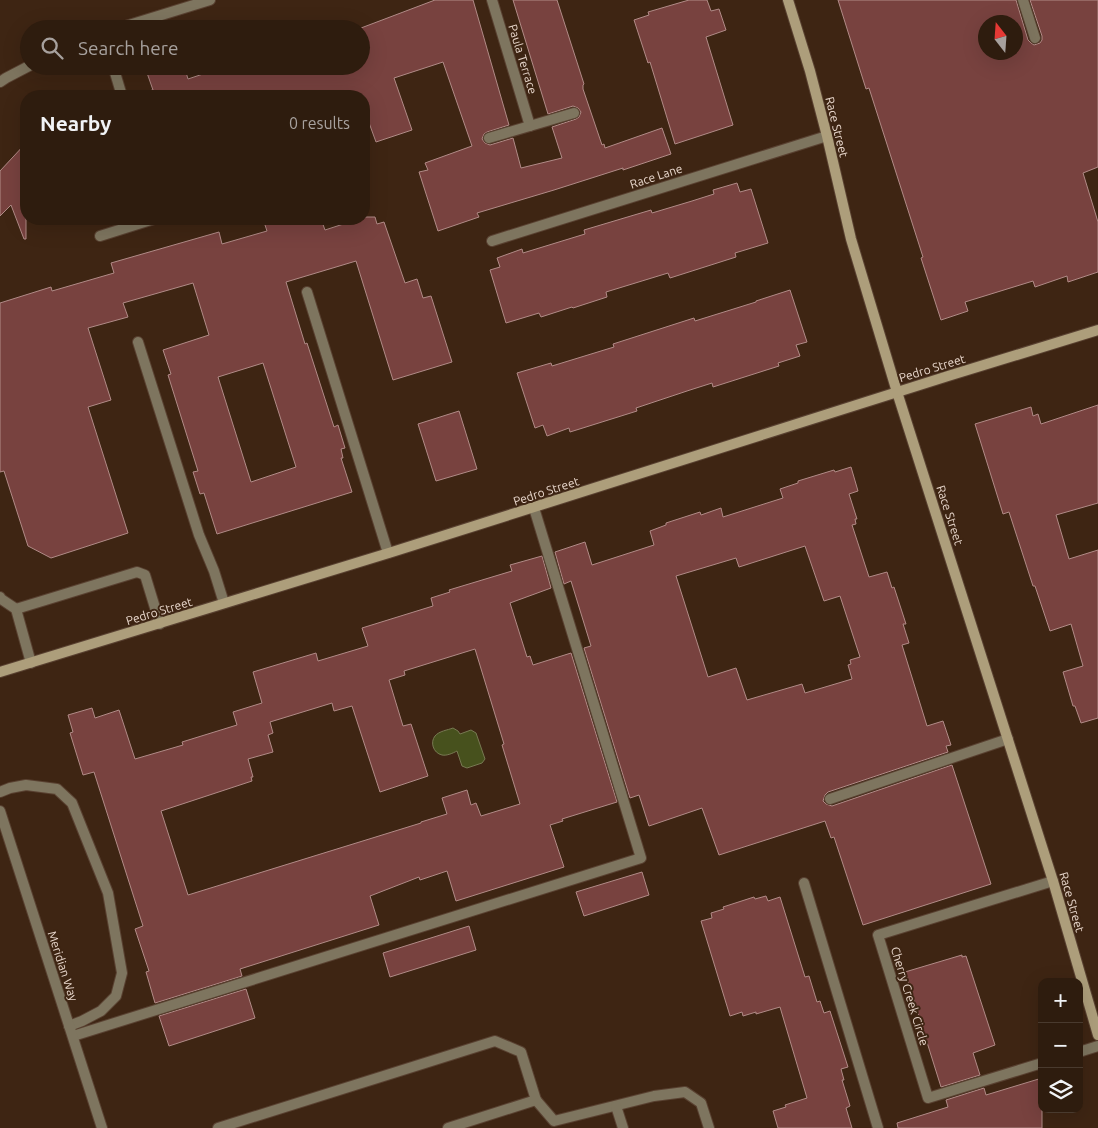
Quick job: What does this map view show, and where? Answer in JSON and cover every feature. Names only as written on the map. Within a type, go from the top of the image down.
[{"type":"street","points":[[145,20],[210,0]]},
{"type":"street","name":"Paula Terrace","points":[[492,0],[530,126]]},
{"type":"street","name":"Race Street","points":[[788,0],[827,136],[851,239],[897,392],[1053,881],[1098,1035]]},
{"type":"street","points":[[1023,0],[1035,38]]},
{"type":"street","points":[[0,82],[20,71]]},
{"type":"street","points":[[116,75],[120,90]]},
{"type":"street","points":[[489,138],[574,113]]},
{"type":"street","name":"Race Lane","points":[[492,241],[827,136]]},
{"type":"street","points":[[100,236],[135,225]]},
{"type":"street","points":[[306,292],[388,553]]},
{"type":"street","name":"Pedro Street","points":[[0,672],[534,508],[1098,330]]},
{"type":"street","points":[[138,342],[198,535],[214,571],[224,603]]},
{"type":"street","points":[[73,1036],[642,858],[534,508]]},
{"type":"street","points":[[16,609],[137,572],[145,575],[160,624]]},
{"type":"street","points":[[0,597],[16,609],[31,663]]},
{"type":"street","points":[[830,799],[1008,739]]},
{"type":"street","points":[[0,792],[26,785],[57,789],[72,803],[108,893],[122,973],[116,996],[101,1011],[69,1026]]},
{"type":"street","name":"Meridian Way","points":[[0,812],[102,1128]]},
{"type":"street","name":"Cherry Creek Circle","points":[[1038,1064],[928,1098],[878,935],[1053,881]]},
{"type":"street","points":[[804,883],[878,1128]]},
{"type":"street","points":[[218,1128],[495,1041],[521,1052],[536,1100],[555,1125],[654,1096],[685,1092],[701,1103],[708,1128]]},
{"type":"street","points":[[1083,1051],[1098,1046]]},
{"type":"street","points":[[448,1128],[536,1100]]},
{"type":"street","points":[[616,1106],[623,1128]]},
{"type":"shaded area","points":[[453,728],[460,734],[471,730],[476,733],[485,759],[482,763],[467,768],[462,766],[457,751],[444,755],[436,752],[433,738],[441,732]]},
{"type":"building","points":[[435,0],[473,0],[509,125],[487,132],[482,139],[490,145],[513,138],[521,168],[562,158],[552,127],[576,119],[581,112],[573,106],[548,114],[513,0],[557,0],[584,84],[583,89],[602,145],[604,144],[605,148],[662,128],[671,154],[477,213],[479,217],[438,231],[419,172],[428,170],[425,163],[472,146],[443,62],[394,78],[412,130],[376,142],[370,126],[370,90],[153,90],[148,75],[187,75],[188,79],[200,75],[370,75],[370,25]]},
{"type":"building","points":[[689,0],[707,0],[711,11],[719,9],[726,30],[706,37],[733,125],[675,144],[650,62],[648,63],[634,20],[649,15],[648,12]]},
{"type":"building","points":[[838,0],[1016,0],[1020,15],[978,15],[978,60],[1023,60],[1023,23],[1028,40],[1031,43],[1034,45],[1042,40],[1030,0],[1098,0],[1098,167],[1083,173],[1098,222],[1098,272],[1068,282],[1067,276],[1035,287],[1033,281],[965,302],[968,311],[941,320],[869,88],[866,89]]},
{"type":"building","points":[[20,149],[20,225],[26,225],[26,239],[24,239],[11,205],[0,216],[0,171]]},
{"type":"building","points":[[737,183],[740,192],[751,189],[768,243],[735,253],[736,257],[670,278],[668,273],[606,292],[607,297],[573,308],[541,317],[539,313],[506,323],[490,270],[500,267],[497,258],[522,249],[523,253],[585,234],[584,230],[651,210],[652,213],[692,201],[714,194],[713,190]]},
{"type":"building","points":[[370,217],[375,217],[377,224],[384,222],[405,283],[417,279],[423,298],[431,296],[452,362],[393,380],[356,261],[286,282],[334,427],[338,425],[345,448],[341,449],[343,458],[341,458],[352,492],[217,534],[204,493],[200,494],[193,472],[198,471],[168,375],[171,374],[163,350],[209,335],[193,283],[123,303],[128,317],[88,328],[111,400],[88,407],[128,533],[51,558],[28,546],[4,471],[0,472],[0,303],[51,287],[52,291],[114,273],[111,263],[219,232],[222,244],[267,231],[265,225],[323,225],[325,230],[340,225],[370,225]],"holes":[[[263,363],[296,467],[251,482],[218,377]]]},
{"type":"building","points":[[790,290],[807,342],[796,345],[800,356],[778,363],[779,366],[713,387],[712,383],[636,408],[637,411],[570,432],[569,428],[547,436],[543,425],[535,428],[517,373],[551,363],[552,366],[614,347],[613,344],[694,318],[695,321]]},
{"type":"building","points":[[1098,405],[1098,503],[1056,515],[1069,559],[1098,550],[1098,718],[1081,723],[1075,706],[1073,706],[1063,672],[1083,666],[1071,624],[1050,631],[1009,512],[1003,514],[975,424],[1031,407],[1033,416],[1038,414],[1041,424]]},
{"type":"building","points":[[459,411],[477,469],[436,481],[418,424]]},
{"type":"building","points":[[851,467],[858,491],[849,494],[857,519],[855,519],[856,524],[852,525],[869,577],[887,572],[906,624],[903,624],[909,643],[902,645],[927,726],[943,721],[951,745],[946,746],[948,752],[828,792],[823,801],[832,806],[952,765],[991,884],[863,925],[834,837],[831,838],[825,821],[719,855],[702,808],[649,826],[639,795],[630,798],[584,648],[591,646],[571,581],[564,584],[555,552],[585,542],[592,565],[654,545],[650,531],[666,525],[666,523],[700,512],[701,515],[721,508],[723,517],[783,498],[780,489],[798,483],[798,481],[834,470],[835,472]],"holes":[[[805,546],[824,601],[840,596],[860,657],[850,660],[851,664],[848,665],[852,679],[805,693],[802,684],[747,700],[736,668],[708,677],[676,576],[736,558],[739,567]]]},
{"type":"building","points":[[542,556],[551,588],[510,603],[527,657],[530,656],[533,665],[571,653],[617,802],[562,819],[563,821],[550,825],[564,867],[456,901],[447,871],[420,880],[419,877],[370,896],[379,925],[240,969],[242,976],[155,1003],[146,972],[149,971],[135,929],[143,926],[94,772],[83,775],[70,733],[73,732],[68,715],[92,708],[95,718],[119,710],[135,759],[183,745],[182,742],[237,725],[233,712],[262,703],[253,672],[316,653],[318,661],[368,646],[362,628],[433,606],[431,598],[450,592],[449,590],[512,571],[510,565]],"holes":[[[475,649],[504,744],[502,745],[520,804],[481,816],[476,803],[471,805],[467,790],[442,798],[447,814],[188,895],[161,811],[252,781],[251,777],[253,777],[248,759],[273,752],[268,735],[273,733],[270,722],[332,703],[334,711],[352,706],[380,792],[428,776],[411,724],[403,726],[389,680],[405,675],[404,671]]]},
{"type":"building","points":[[642,872],[649,895],[584,916],[576,892]]},
{"type":"building","points":[[766,896],[768,901],[780,897],[805,977],[809,976],[817,1002],[820,1001],[824,1013],[830,1011],[848,1067],[841,1069],[844,1080],[842,1080],[850,1106],[846,1108],[852,1128],[778,1128],[773,1111],[807,1098],[780,1007],[756,1014],[756,1012],[743,1016],[742,1012],[730,1016],[701,921],[712,918],[711,913],[724,909],[723,907],[754,897],[755,899]]},
{"type":"building","points":[[469,926],[476,950],[390,977],[383,953]]},
{"type":"building","points":[[962,955],[962,957],[966,956],[995,1045],[973,1053],[980,1075],[941,1087],[905,972]]},
{"type":"building","points":[[246,989],[255,1018],[169,1046],[159,1016]]},
{"type":"building","points":[[1038,1079],[1038,1113],[1042,1113],[1042,1128],[898,1128],[897,1123],[948,1107],[946,1100],[984,1088],[986,1095]]}]
